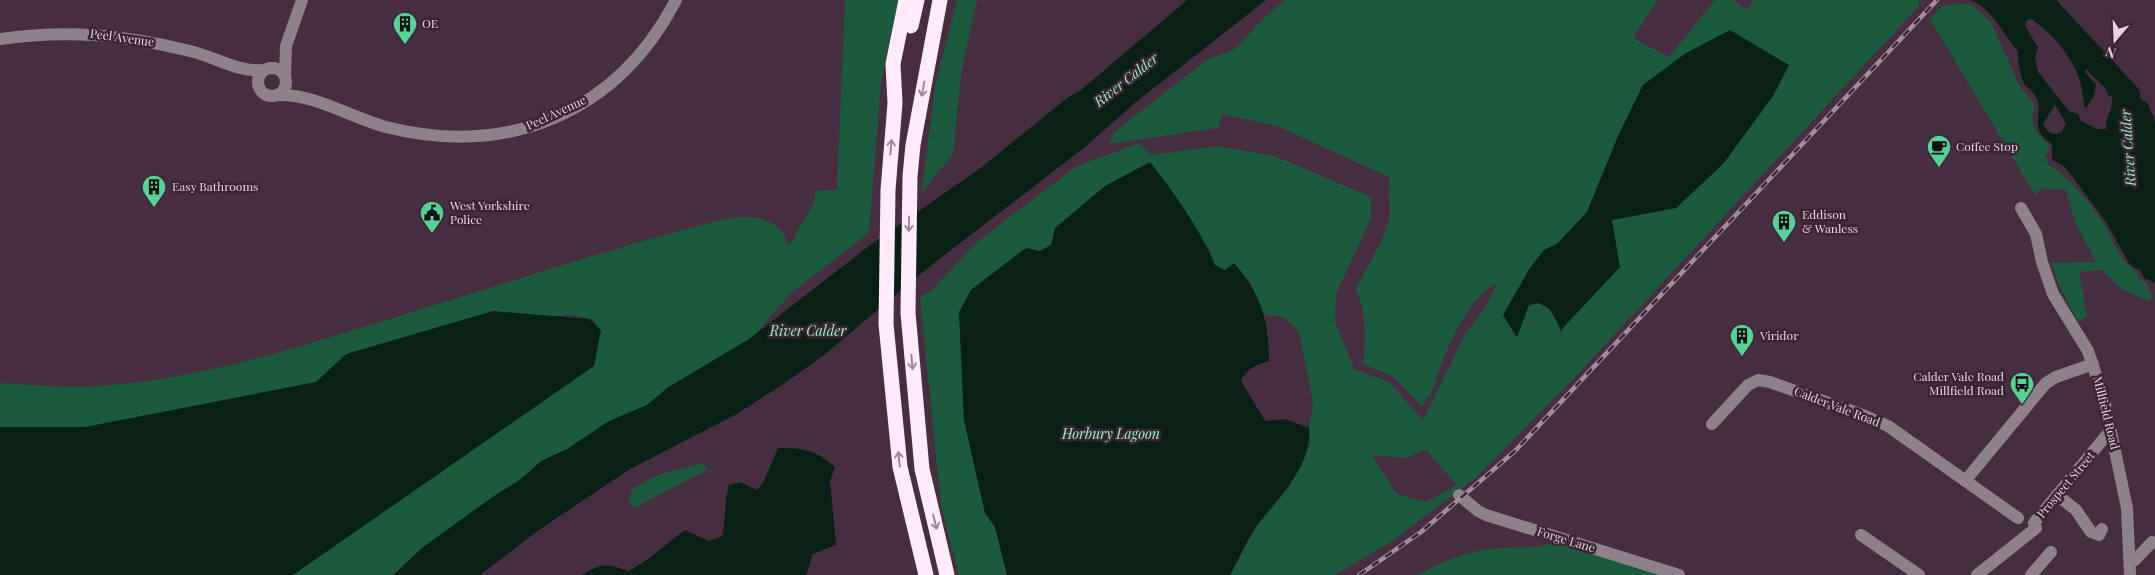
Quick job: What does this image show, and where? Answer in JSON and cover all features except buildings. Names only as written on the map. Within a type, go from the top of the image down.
[{"type":"highway","points":[[906,0],[893,64],[894,103],[888,190],[886,324],[900,467],[926,575]]},
{"type":"highway","points":[[894,103],[917,0]]},
{"type":"highway","points":[[940,0],[913,145],[910,176],[908,313],[922,469],[947,575]]},
{"type":"highway","points":[[931,41],[945,0]]},
{"type":"street","points":[[278,95],[285,88],[286,46],[302,0]]},
{"type":"street","name":"Peel Avenue","points":[[0,39],[44,33],[115,36],[193,51],[240,69],[279,70],[285,79],[307,97],[362,120],[419,134],[492,135],[522,129],[577,106],[617,80],[649,46],[676,0]]},
{"type":"street","points":[[259,89],[258,77],[286,46]]},
{"type":"street","name":"Peel Avenue","points":[[240,69],[268,96],[307,97]]},
{"type":"street","name":"Millfield Road","points":[[2021,208],[2036,234],[2042,262],[2053,294],[2088,350],[2106,404],[2127,508],[2130,575]]},
{"type":"street","points":[[1964,481],[2046,383],[2056,377],[2093,364]]},
{"type":"street","name":"Calder Vale Road","points":[[1712,424],[1748,385],[1758,380],[1770,382],[1874,419],[1898,432],[2018,518]]},
{"type":"street","name":"Prospect Street","points":[[1977,575],[2036,528],[2034,523],[2110,431]]},
{"type":"street","name":"Forge Lane","points":[[1459,495],[1478,511],[1486,515],[1679,575]]},
{"type":"street","points":[[2057,495],[2076,510],[2091,532],[2099,534],[2102,529]]},
{"type":"street","points":[[1861,535],[1919,575]]},
{"type":"street","points":[[2130,561],[2135,560],[2152,542]]},
{"type":"street","points":[[2031,575],[2051,552]]},
{"type":"green space","points":[[845,0],[898,0],[881,82],[869,233],[792,292],[750,340],[648,405],[589,436],[521,481],[395,575],[289,575],[596,329],[594,320],[572,315],[546,317],[318,386],[83,429],[0,429],[0,383],[98,386],[178,376],[217,368],[294,348],[603,253],[720,220],[745,217],[762,219],[776,226],[782,232],[789,246],[815,201],[815,191],[837,190]]},
{"type":"green space","points":[[957,0],[977,0],[962,68],[953,154],[922,192],[935,86]]},
{"type":"green space","points":[[1285,0],[1658,0],[1633,38],[1669,57],[1715,0],[1733,0],[1747,10],[1754,0],[1919,0],[1919,6],[1577,375],[1477,477],[1391,542],[1335,575],[1230,575],[1257,525],[1288,489],[1310,445],[1309,428],[1313,402],[1299,332],[1285,318],[1263,314],[1251,283],[1234,263],[1225,270],[1215,265],[1208,246],[1105,186],[1055,228],[1051,245],[1040,251],[1026,248],[971,290],[959,312],[964,420],[985,513],[995,527],[1007,575],[959,575],[941,506],[920,297],[931,291],[977,242],[1077,166],[1139,143],[1151,155],[1217,146],[1275,156],[1371,197],[1371,218],[1336,294],[1335,321],[1354,369],[1389,382],[1423,420],[1465,334],[1485,308],[1497,283],[1485,291],[1464,318],[1447,350],[1430,397],[1428,396],[1422,407],[1393,376],[1363,364],[1365,345],[1364,325],[1362,306],[1356,288],[1382,240],[1390,216],[1389,177],[1277,126],[1222,114],[1218,128],[1109,144],[1114,132],[1208,59],[1235,49],[1265,17]],"holes":[[[1789,65],[1773,96],[1723,164],[1676,208],[1612,220],[1560,335],[1559,325],[1554,316],[1539,303],[1529,305],[1516,337],[1503,315],[1530,268],[1544,250],[1557,244],[1587,212],[1618,136],[1643,85]],[[1426,450],[1457,485],[1426,502],[1397,494],[1372,455],[1405,458]]]},
{"type":"green space","points":[[1970,3],[1991,22],[2020,87],[2035,104],[2033,122],[2037,132],[2050,146],[2046,155],[2048,165],[2064,176],[2086,200],[2104,224],[2126,263],[2137,272],[2137,277],[2147,284],[2153,298],[2148,301],[2122,289],[2102,270],[2079,272],[2087,316],[2078,322],[2061,289],[2051,263],[2096,262],[2075,222],[2066,190],[2043,188],[2035,195],[1930,19],[1941,6]]},
{"type":"green space","points":[[703,463],[707,470],[634,508],[629,501],[632,489],[658,475]]},
{"type":"green space","points":[[1554,543],[1668,575],[1417,575],[1443,562],[1469,553],[1497,548],[1538,546]]},
{"type":"water","name":"River Calder","points":[[1187,0],[1266,0],[1136,102],[1085,147],[924,271],[824,355],[782,385],[735,415],[630,469],[536,532],[480,575],[393,575],[423,547],[521,479],[541,461],[567,449],[609,421],[647,405],[667,388],[749,339],[869,246],[982,167],[1067,98],[1081,90]]},
{"type":"water","name":"River Calder","points":[[1970,0],[2056,0],[2137,87],[2140,92],[2140,98],[2148,104],[2155,121],[2155,283],[2144,278],[2140,270],[2130,265],[2106,222],[2065,167],[2052,160],[2052,144],[2045,139],[2039,130],[2038,102],[2035,95],[2022,79],[2018,51],[1997,22],[1978,4]],"holes":[[[2031,19],[2047,31],[2069,57],[2082,88],[2085,109],[2094,96],[2096,85],[2085,72],[2086,69],[2105,88],[2109,97],[2112,96],[2112,105],[2106,129],[2097,129],[2081,121],[2078,114],[2069,111],[2038,72],[2035,58],[2038,48],[2025,25],[2027,20]],[[2055,105],[2066,123],[2062,132],[2056,134],[2049,132],[2043,124]]]},
{"type":"water","points":[[1730,30],[1789,65],[1773,96],[1723,164],[1676,208],[1612,220],[1620,267],[1561,330],[1550,309],[1539,303],[1529,305],[1517,337],[1503,315],[1530,268],[1544,250],[1557,244],[1587,212],[1618,136],[1643,85],[1686,53]]},
{"type":"water","name":"Horbury Lagoon","points":[[1150,162],[1186,211],[1202,237],[1215,265],[1225,270],[1234,263],[1257,297],[1265,320],[1269,361],[1252,368],[1241,381],[1265,421],[1285,419],[1309,428],[1309,442],[1306,455],[1285,491],[1254,530],[1230,575],[1007,575],[995,527],[985,513],[964,420],[959,312],[971,290],[1026,248],[1040,251],[1051,245],[1055,228],[1105,186]]},
{"type":"water","points":[[493,311],[590,319],[601,330],[594,366],[293,575],[0,575],[0,427],[85,427],[316,382],[346,354]]},
{"type":"water","points":[[778,448],[809,451],[835,467],[830,481],[836,545],[813,554],[806,575],[582,575],[600,566],[610,566],[629,571],[648,559],[685,530],[709,541],[722,536],[729,485],[740,482],[757,490],[764,481]]},
{"type":"railway","points":[[1359,575],[1421,532],[1515,451],[1937,0]]},
{"type":"place","name":"OE","points":[[405,45]]},
{"type":"place","name":"Coffee Stop","points":[[1939,168]]},
{"type":"place","name":"Easy Bathrooms","points":[[154,208]]},
{"type":"place","name":"West Yorkshire Police","points":[[432,234]]},
{"type":"place","name":"Eddison & Wanless","points":[[1784,243]]},
{"type":"place","name":"Viridor","points":[[1742,357]]},
{"type":"place","name":"Calder Vale Road Millfield Road","points":[[2022,405]]}]
